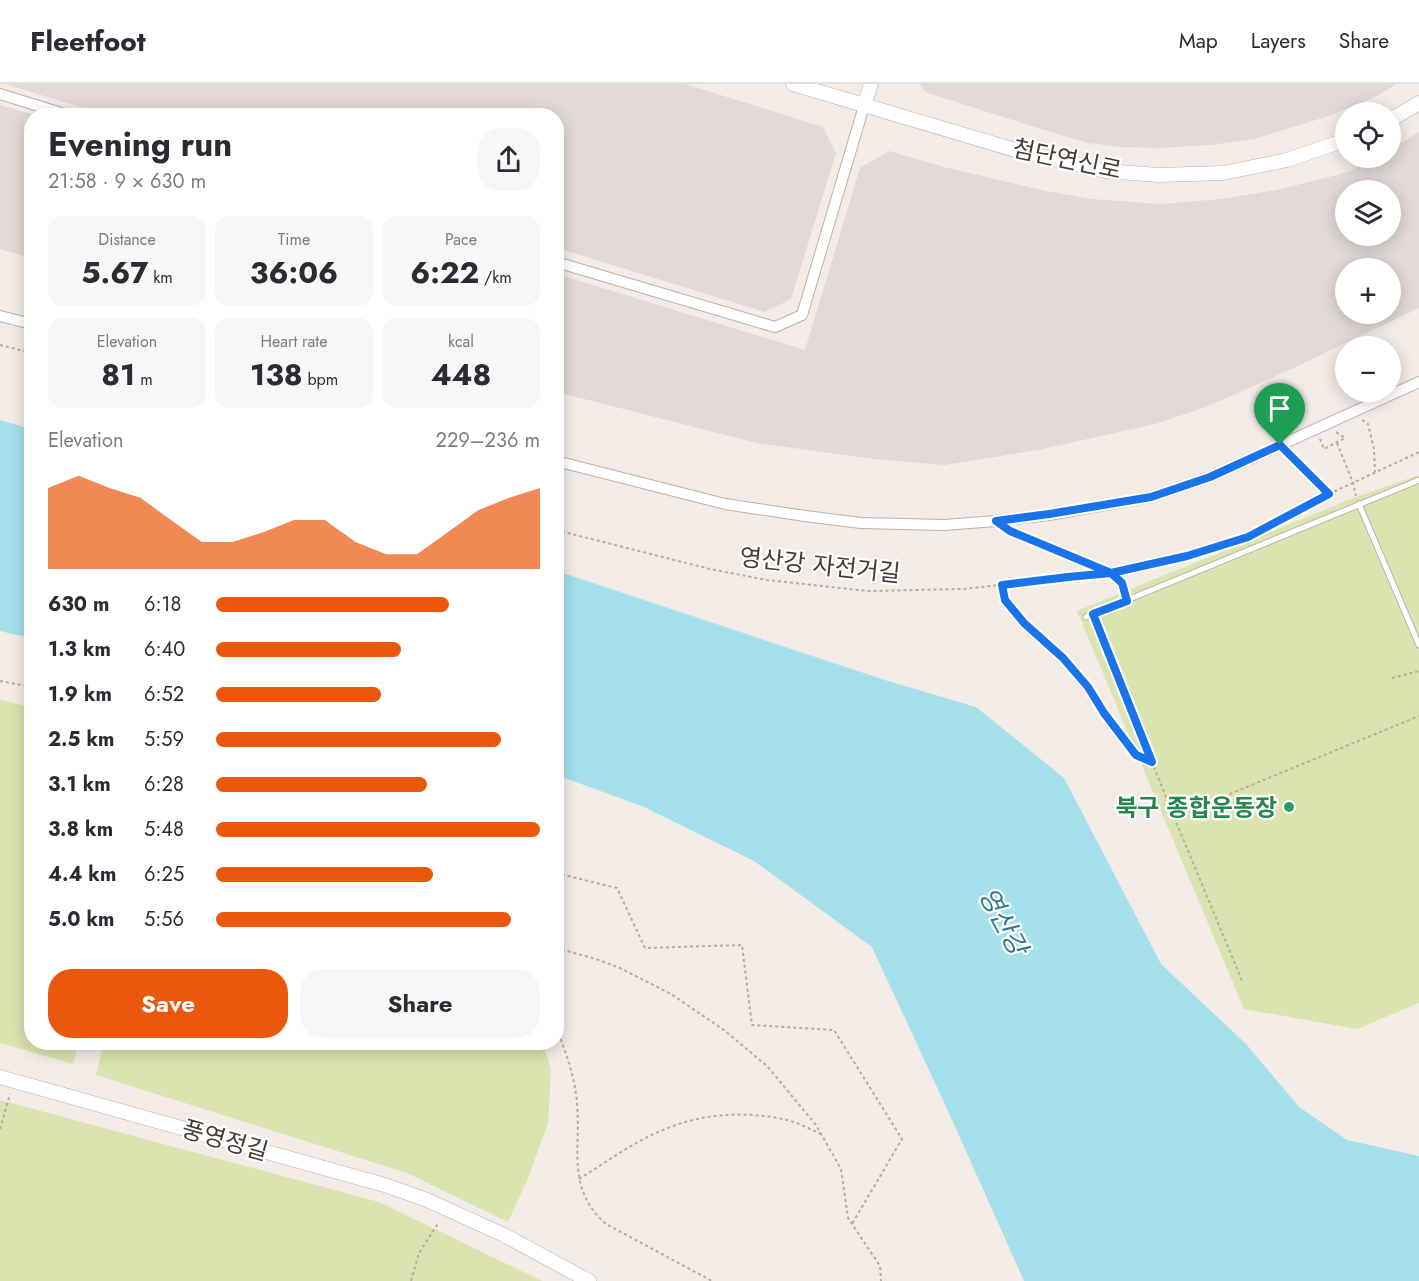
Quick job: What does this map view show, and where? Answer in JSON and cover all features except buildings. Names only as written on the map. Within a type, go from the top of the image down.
[{"type":"street","name":"첨단연신로","points":[[793,84],[1022,152],[1106,171],[1158,175],[1224,173],[1287,160],[1335,144]]},
{"type":"street","points":[[564,264],[775,327],[802,315],[871,84]]},
{"type":"street","points":[[0,94],[45,108]]},
{"type":"street","points":[[1401,114],[1419,103]]},
{"type":"street","points":[[0,316],[24,322]]},
{"type":"street","points":[[564,463],[725,504],[782,513],[861,523],[944,525],[996,521],[1151,497],[1210,477],[1419,382]]},
{"type":"street","name":"풍영정길","points":[[0,1077],[388,1186],[504,1236],[589,1281]]},
{"type":"lane","points":[[1086,616],[1419,480]]},
{"type":"lane","points":[[1359,504],[1419,645]]},
{"type":"lane","points":[[996,521],[1010,531],[1111,573],[1122,583],[1127,601]]},
{"type":"path","points":[[0,345],[24,351]]},
{"type":"path","points":[[1368,424],[1374,449],[1375,472]]},
{"type":"path","points":[[1304,435],[1319,437],[1324,449],[1345,438],[1325,425]]},
{"type":"path","points":[[1337,443],[1359,504]]},
{"type":"path","points":[[1280,445],[1329,494]]},
{"type":"path","name":"영산강 자전거길","points":[[564,532],[710,569],[767,580],[868,591],[963,589],[1111,573],[1187,556],[1248,537],[1329,494],[1419,452]]},
{"type":"path","points":[[1002,585],[1005,600],[1024,623],[1063,658],[1088,687],[1104,713],[1136,755],[1152,762]]},
{"type":"path","points":[[1093,614],[1243,983]]},
{"type":"path","points":[[1392,678],[1419,671]]},
{"type":"path","points":[[0,681],[24,686]]},
{"type":"path","points":[[1174,816],[1419,716]]},
{"type":"path","points":[[564,875],[617,888],[645,948],[742,945],[752,1025],[834,1030],[902,1139],[852,1224]]},
{"type":"path","points":[[564,950],[620,968],[671,994],[698,1011],[767,1066],[816,1125],[841,1169],[848,1218],[880,1266],[880,1281]]},
{"type":"path","points":[[564,1050],[571,1069],[577,1102],[579,1179],[582,1193],[588,1204],[606,1224],[712,1281]]},
{"type":"path","points":[[0,1129],[14,1081]]},
{"type":"path","points":[[579,1179],[666,1128],[707,1117],[729,1115],[787,1120],[821,1134]]},
{"type":"path","points":[[411,1281],[419,1253],[447,1210]]},
{"type":"shaded area","points":[[5,84],[685,84],[823,127],[836,153],[791,299],[765,312],[564,250],[564,108],[83,108]]},
{"type":"shaded area","points":[[919,84],[1396,84],[1363,102],[1335,102],[1335,114],[1332,115],[1254,139],[1210,145],[1158,148],[1088,143],[925,92]]},
{"type":"shaded area","points":[[0,105],[24,112],[24,256],[0,249]]},
{"type":"shaded area","points":[[1419,132],[1419,308],[1401,317],[1401,258],[1335,258],[1335,324],[1385,324],[1360,336],[1335,336],[1335,348],[1206,407],[1155,424],[1038,450],[945,465],[874,459],[757,443],[564,394],[564,276],[805,350],[860,168],[889,151],[944,167],[1041,190],[1091,199],[1161,204],[1221,199],[1277,190],[1356,168],[1401,168],[1401,143]]},
{"type":"green space","name":"북구 종합운동장","points":[[1419,475],[1419,1003],[1357,1029],[1244,1009],[1077,611],[1356,497]]},
{"type":"green space","points":[[0,700],[24,705],[24,1050],[0,1043]]},
{"type":"green space","points":[[24,1050],[77,1050],[73,1064]]},
{"type":"green space","points":[[102,1050],[545,1050],[551,1069],[548,1123],[528,1178],[508,1222],[407,1173],[96,1075]]},
{"type":"green space","points":[[0,1100],[379,1202],[542,1281],[0,1281]]},
{"type":"water","points":[[0,420],[24,427],[24,636],[0,631]]},
{"type":"water","name":"영산강","points":[[564,573],[888,681],[976,707],[1064,778],[1161,964],[1246,1044],[1299,1107],[1347,1140],[1419,1156],[1419,1281],[1024,1281],[872,947],[754,861],[644,807],[564,778]]},
{"type":"place","name":"북구 종합운동장","points":[[1289,807]]},
{"type":"route","points":[[1280,445],[1210,477],[1151,497],[996,521],[1010,531],[1111,573],[1002,585],[1005,600],[1024,623],[1063,658],[1088,687],[1104,713],[1136,755],[1152,762],[1093,614],[1127,601],[1122,583],[1111,573],[1187,556],[1248,537],[1329,494],[1280,445]]}]
